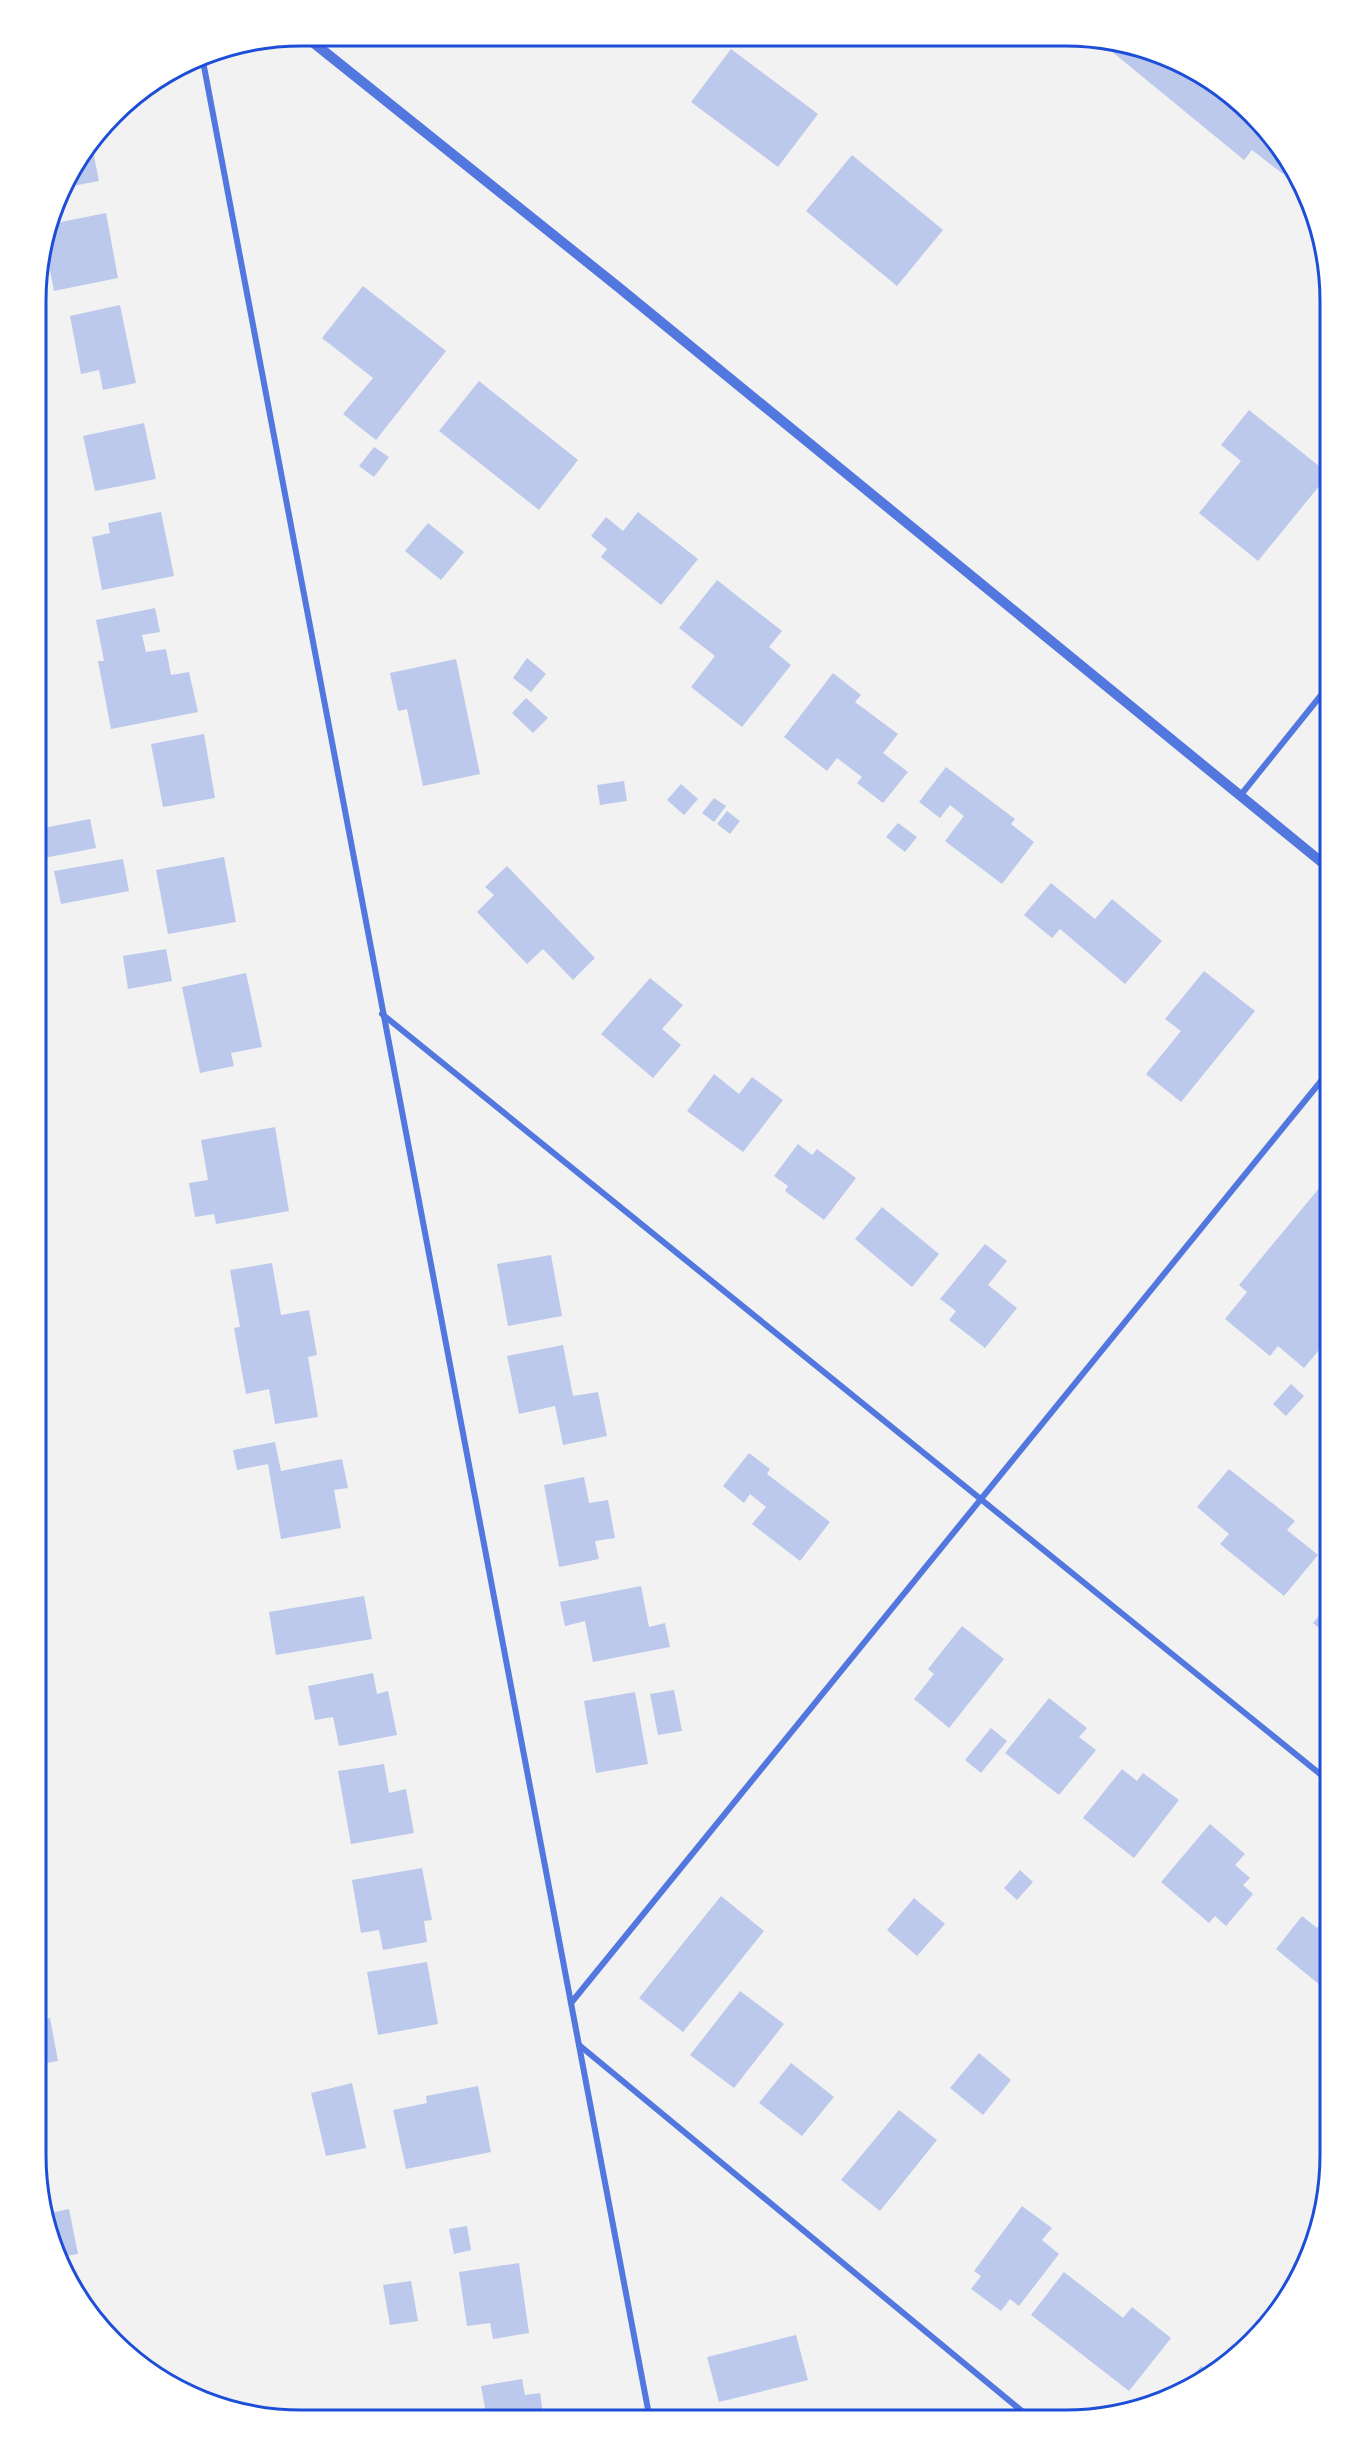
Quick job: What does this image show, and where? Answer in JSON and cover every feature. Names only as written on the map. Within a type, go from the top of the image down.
[{"type":"street","points":[[317,46],[617,286],[1320,861]]},
{"type":"street","points":[[204,66],[648,2410]]},
{"type":"street","points":[[1240,796],[1320,696]]},
{"type":"street","points":[[382,1014],[1320,1774]]},
{"type":"street","points":[[571,2003],[1320,1083]]},
{"type":"street","points":[[579,2045],[1021,2410]]},
{"type":"building","points":[[731,49],[818,114],[778,167],[691,102]]},
{"type":"building","points":[[1111,50],[1162,66],[1206,89],[1245,121],[1267,146],[1284,173],[1283,174],[1252,150],[1244,160]]},
{"type":"building","points":[[94,154],[99,181],[74,186]]},
{"type":"building","points":[[852,155],[943,230],[897,286],[806,211]]},
{"type":"building","points":[[106,213],[118,278],[54,291],[49,266],[59,222]]},
{"type":"building","points":[[363,286],[446,351],[376,440],[343,414],[373,378],[322,338]]},
{"type":"building","points":[[120,305],[136,383],[103,390],[99,370],[81,374],[70,316]]},
{"type":"building","points":[[479,381],[578,460],[539,510],[439,431]]},
{"type":"building","points":[[1249,410],[1320,467],[1320,485],[1258,561],[1199,513],[1241,461],[1221,445]]},
{"type":"building","points":[[144,423],[156,479],[95,491],[83,436]]},
{"type":"building","points":[[374,447],[389,457],[374,477],[359,466]]},
{"type":"building","points":[[161,512],[174,576],[102,590],[92,537],[110,533],[108,523]]},
{"type":"building","points":[[638,512],[698,559],[661,605],[601,557],[607,549],[591,536],[606,517],[623,531]]},
{"type":"building","points":[[428,523],[464,552],[441,580],[405,551]]},
{"type":"building","points":[[717,580],[782,631],[769,647],[791,665],[742,727],[691,687],[715,656],[679,628]]},
{"type":"building","points":[[155,608],[160,632],[142,635],[146,652],[166,649],[171,675],[189,672],[198,712],[111,729],[98,661],[104,661],[96,620]]},
{"type":"building","points":[[527,658],[546,674],[531,692],[513,678]]},
{"type":"building","points":[[456,659],[480,774],[423,786],[407,709],[398,711],[390,673]]},
{"type":"building","points":[[833,673],[861,695],[855,702],[898,734],[883,753],[908,772],[883,803],[857,783],[862,777],[837,758],[827,771],[784,737]]},
{"type":"building","points":[[526,698],[548,718],[533,733],[512,713]]},
{"type":"building","points":[[204,734],[215,798],[163,807],[151,744]]},
{"type":"building","points":[[946,767],[1015,819],[1011,824],[1034,842],[1002,884],[945,841],[964,816],[950,805],[940,818],[919,802]]},
{"type":"building","points":[[624,781],[627,801],[600,805],[597,785]]},
{"type":"building","points":[[681,784],[698,799],[684,815],[667,800]]},
{"type":"building","points":[[714,798],[726,806],[714,822],[702,813]]},
{"type":"building","points":[[727,811],[740,821],[730,834],[717,824]]},
{"type":"building","points":[[90,819],[96,848],[46,858],[46,827]]},
{"type":"building","points":[[898,823],[917,837],[905,852],[886,837]]},
{"type":"building","points":[[224,857],[236,922],[168,934],[156,870]]},
{"type":"building","points":[[123,859],[129,891],[61,904],[54,871]]},
{"type":"building","points":[[507,866],[595,958],[573,980],[543,949],[527,964],[477,912],[494,895],[485,887]]},
{"type":"building","points":[[1051,883],[1095,919],[1112,899],[1162,941],[1125,984],[1060,929],[1052,938],[1024,915]]},
{"type":"building","points":[[166,949],[172,981],[128,989],[123,956]]},
{"type":"building","points":[[1204,971],[1255,1011],[1181,1102],[1146,1074],[1181,1031],[1165,1019]]},
{"type":"building","points":[[246,973],[262,1047],[231,1053],[234,1066],[200,1073],[182,987]]},
{"type":"building","points":[[650,978],[683,1005],[662,1029],[681,1045],[653,1078],[601,1034]]},
{"type":"building","points":[[714,1074],[739,1094],[752,1077],[783,1100],[743,1152],[687,1111]]},
{"type":"building","points":[[275,1127],[289,1211],[216,1224],[214,1214],[195,1217],[189,1183],[208,1180],[201,1140]]},
{"type":"building","points":[[798,1144],[812,1155],[817,1149],[856,1178],[824,1220],[785,1191],[788,1186],[774,1176]]},
{"type":"building","points":[[1320,1187],[1320,1349],[1304,1368],[1278,1346],[1270,1356],[1225,1319],[1247,1292],[1239,1285]]},
{"type":"building","points":[[882,1207],[939,1254],[912,1287],[855,1239]]},
{"type":"building","points":[[985,1244],[1007,1261],[988,1285],[1017,1308],[985,1348],[949,1320],[956,1311],[940,1299]]},
{"type":"building","points":[[551,1255],[562,1316],[508,1326],[497,1264]]},
{"type":"building","points":[[272,1263],[281,1315],[309,1310],[317,1355],[308,1357],[318,1417],[275,1424],[269,1389],[246,1394],[234,1328],[240,1327],[230,1270]]},
{"type":"building","points":[[563,1345],[573,1396],[598,1392],[607,1436],[563,1445],[555,1406],[519,1414],[507,1356]]},
{"type":"building","points":[[1291,1384],[1304,1396],[1286,1416],[1273,1404]]},
{"type":"building","points":[[275,1442],[281,1471],[342,1459],[348,1488],[334,1490],[341,1528],[281,1539],[268,1464],[237,1470],[233,1450]]},
{"type":"building","points":[[749,1453],[770,1469],[767,1474],[830,1522],[800,1561],[752,1524],[766,1507],[750,1494],[744,1503],[723,1486]]},
{"type":"building","points":[[1229,1469],[1295,1521],[1287,1530],[1318,1555],[1284,1596],[1220,1544],[1229,1534],[1197,1507]]},
{"type":"building","points":[[584,1477],[589,1503],[608,1500],[615,1538],[595,1541],[599,1559],[559,1567],[544,1485]]},
{"type":"building","points":[[641,1586],[649,1627],[665,1623],[670,1647],[593,1662],[585,1621],[565,1626],[560,1602]]},
{"type":"building","points":[[364,1596],[372,1639],[276,1655],[269,1612]]},
{"type":"building","points":[[1320,1615],[1320,1629],[1313,1623]]},
{"type":"building","points":[[962,1626],[1004,1659],[949,1728],[914,1699],[934,1674],[928,1669]]},
{"type":"building","points":[[373,1673],[377,1694],[388,1691],[397,1735],[339,1746],[333,1717],[315,1720],[308,1686]]},
{"type":"building","points":[[674,1690],[682,1731],[658,1735],[650,1694]]},
{"type":"building","points":[[635,1692],[648,1764],[596,1773],[584,1701]]},
{"type":"building","points":[[1049,1698],[1087,1728],[1079,1737],[1096,1750],[1059,1795],[1005,1753]]},
{"type":"building","points":[[991,1728],[1007,1741],[981,1773],[965,1760]]},
{"type":"building","points":[[384,1764],[389,1793],[406,1789],[414,1833],[351,1844],[338,1771]]},
{"type":"building","points":[[1122,1769],[1137,1781],[1143,1773],[1179,1800],[1134,1858],[1083,1818]]},
{"type":"building","points":[[1210,1824],[1245,1854],[1235,1865],[1250,1878],[1243,1885],[1253,1894],[1226,1926],[1215,1916],[1209,1923],[1161,1882]]},
{"type":"building","points":[[422,1868],[432,1920],[424,1921],[427,1942],[383,1950],[379,1930],[361,1933],[352,1880]]},
{"type":"building","points":[[1020,1870],[1033,1882],[1017,1900],[1004,1888]]},
{"type":"building","points":[[721,1896],[764,1931],[683,2032],[639,1998]]},
{"type":"building","points":[[914,1898],[945,1924],[917,1956],[887,1930]]},
{"type":"building","points":[[1302,1916],[1317,1928],[1320,1924],[1320,1985],[1276,1949]]},
{"type":"building","points":[[427,1962],[438,2024],[378,2035],[367,1972]]},
{"type":"building","points":[[740,1991],[784,2024],[734,2088],[690,2055]]},
{"type":"building","points":[[50,2018],[58,2061],[46,2063],[46,2019]]},
{"type":"building","points":[[979,2053],[1011,2080],[983,2115],[950,2088]]},
{"type":"building","points":[[791,2063],[834,2097],[802,2136],[759,2103]]},
{"type":"building","points":[[352,2083],[366,2148],[326,2156],[311,2093]]},
{"type":"building","points":[[478,2086],[491,2152],[406,2169],[393,2110],[427,2103],[426,2096]]},
{"type":"building","points":[[899,2110],[937,2140],[880,2211],[841,2180]]},
{"type":"building","points":[[1022,2206],[1052,2228],[1042,2240],[1059,2254],[1019,2306],[1010,2299],[1001,2311],[971,2289],[981,2276],[974,2271]]},
{"type":"building","points":[[69,2209],[78,2254],[67,2256],[53,2213]]},
{"type":"building","points":[[467,2226],[471,2250],[454,2254],[449,2229]]},
{"type":"building","points":[[519,2263],[529,2333],[493,2339],[490,2323],[467,2326],[459,2272]]},
{"type":"building","points":[[1064,2272],[1123,2318],[1132,2307],[1171,2338],[1129,2391],[1031,2315]]},
{"type":"building","points":[[411,2281],[418,2321],[390,2325],[383,2285]]},
{"type":"building","points":[[796,2335],[808,2380],[719,2402],[707,2357]]},
{"type":"building","points":[[1201,2366],[1205,2369],[1193,2375]]},
{"type":"building","points":[[522,2379],[525,2395],[540,2393],[543,2410],[485,2410],[481,2386]]}]
